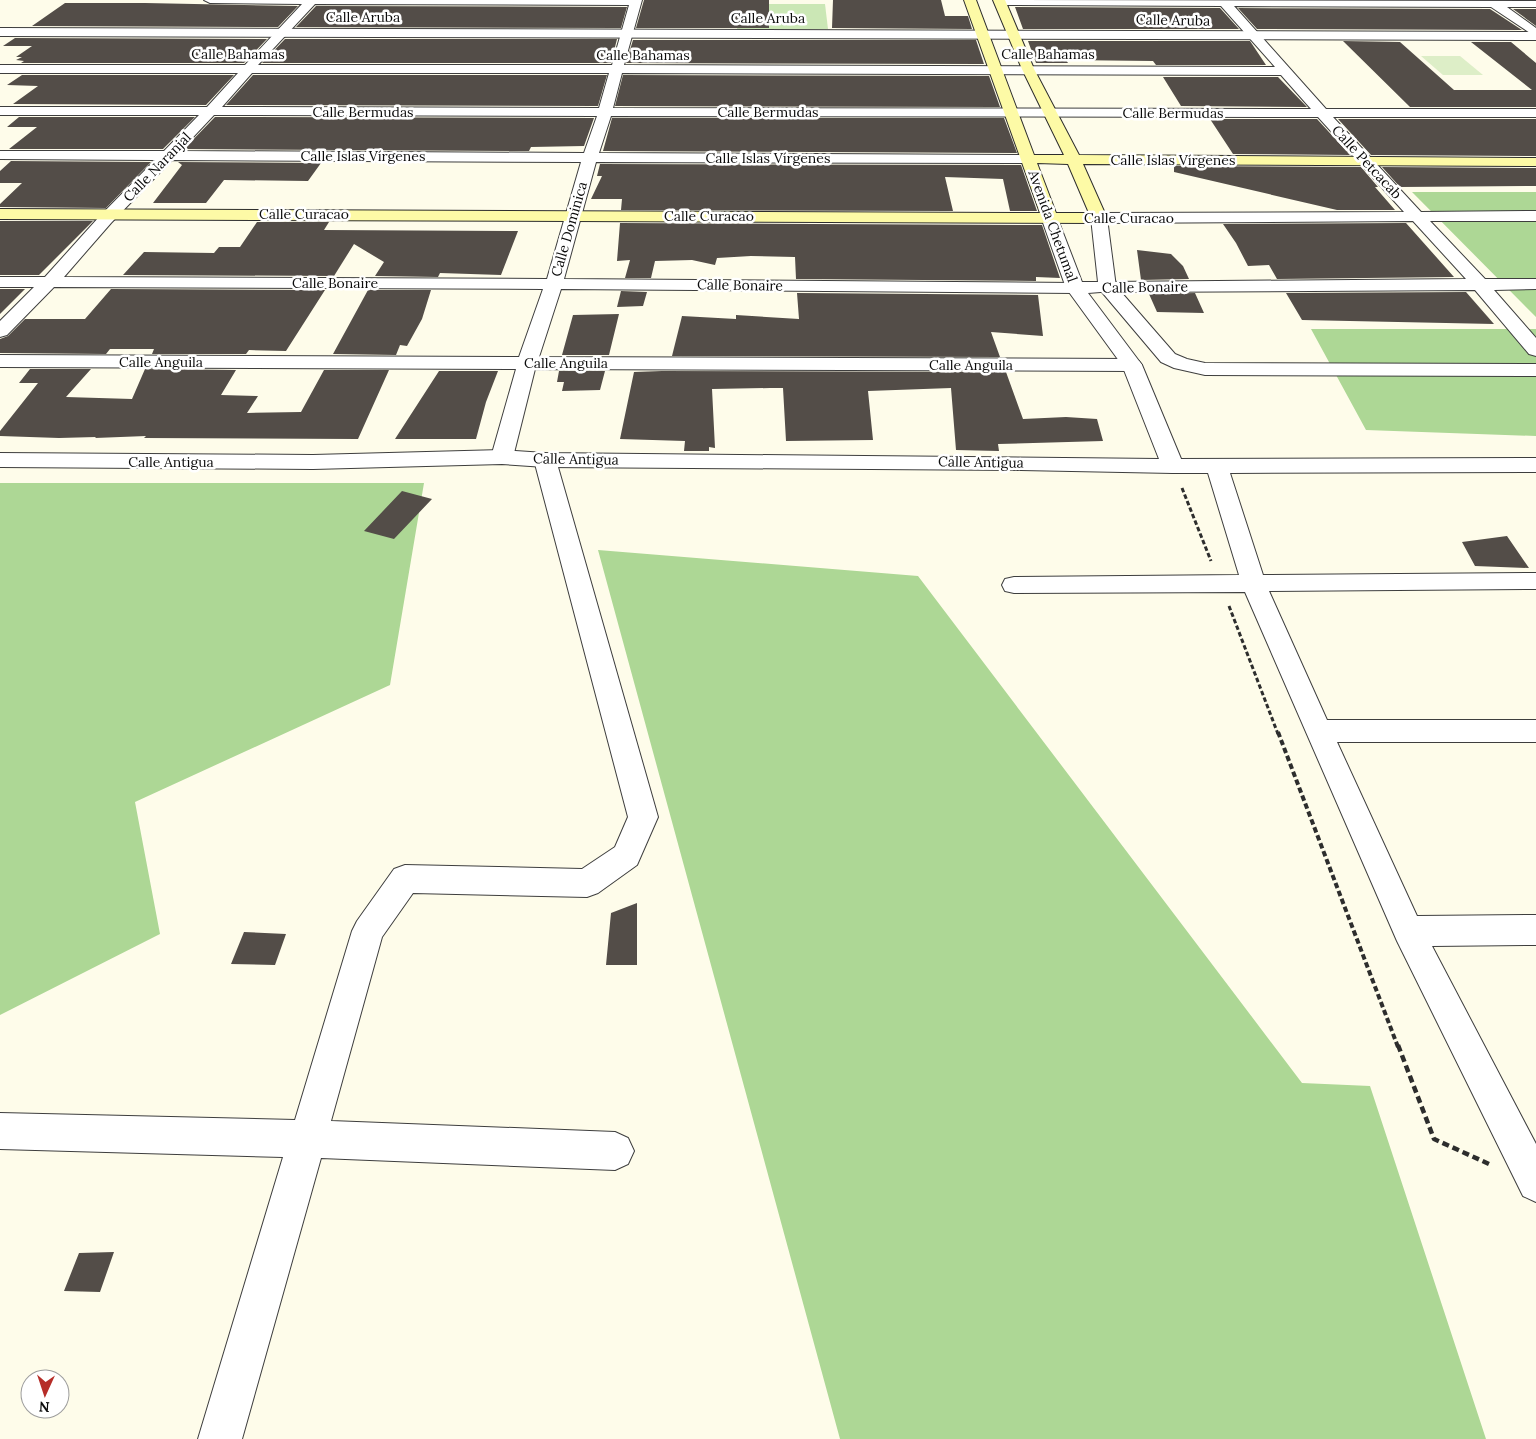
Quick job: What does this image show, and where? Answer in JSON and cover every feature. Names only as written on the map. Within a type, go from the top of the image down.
[{"type":"main road","name":"Avenida Chetumal","points":[[970,0],[1049,217]]},
{"type":"main road","points":[[1000,1],[1028,69],[1074,160],[1099,218]]},
{"type":"main road","name":"Calle Islas Vírgenes","points":[[1028,160],[1536,162]]},
{"type":"main road","name":"Calle Curacao","points":[[0,214],[1099,218]]},
{"type":"street","points":[[210,0],[636,1]]},
{"type":"street","name":"Calle Naranjal","points":[[0,331],[50,282],[211,111],[247,69],[312,0]]},
{"type":"street","name":"Calle Dominica","points":[[502,457],[527,363],[554,284],[590,157],[618,70],[636,1]]},
{"type":"street","points":[[1000,1],[1492,2],[1536,4]]},
{"type":"street","name":"Calle Petcacab","points":[[1223,2],[1365,161],[1479,283],[1536,350]]},
{"type":"street","points":[[1492,2],[1536,34]]},
{"type":"street","name":"Calle Aruba","points":[[0,32],[628,32],[1254,36],[1536,34]]},
{"type":"street","name":"Calle Bahamas","points":[[0,69],[1028,69],[1286,71]]},
{"type":"street","name":"Calle Bermudas","points":[[0,111],[1536,113]]},
{"type":"street","name":"Calle Islas Vírgenes","points":[[0,155],[1028,160]]},
{"type":"street","name":"Calle Curacao","points":[[1099,218],[1536,216]]},
{"type":"street","name":"Avenida Chetumal","points":[[1049,217],[1075,288],[1132,366],[1163,466]]},
{"type":"street","points":[[1099,218],[1107,287],[1168,358],[1181,364],[1204,369],[1536,370]]},
{"type":"street","name":"Calle Bonaire","points":[[0,282],[1075,288],[1536,284]]},
{"type":"street","name":"Calle Anguila","points":[[0,361],[1132,366]]},
{"type":"street","name":"Calle Antigua","points":[[0,460],[313,462],[502,457],[545,460],[1011,463],[1163,466],[1536,465]]},
{"type":"street","points":[[220,1439],[368,931],[405,879],[587,883],[626,856],[643,817],[545,460]]},
{"type":"street","points":[[1217,466],[1252,582],[1318,731],[1408,931],[1536,1183]]},
{"type":"street","points":[[1014,584],[1536,581]]},
{"type":"street","points":[[1318,731],[1536,731]]},
{"type":"street","points":[[1408,931],[1536,930]]},
{"type":"street","points":[[0,1131],[615,1151]]},
{"type":"path","points":[[1163,466],[1220,582],[1434,1138],[1494,1166]]},
{"type":"green space","points":[[738,4],[825,4],[828,29],[737,29]]},
{"type":"green space","points":[[1421,56],[1460,56],[1483,75],[1443,75]]},
{"type":"green space","points":[[1412,192],[1536,192],[1536,317]]},
{"type":"green space","points":[[1311,329],[1536,329],[1536,436],[1366,430]]},
{"type":"green space","points":[[0,483],[424,483],[390,685],[135,802],[160,934],[0,1015]]},
{"type":"green space","points":[[598,550],[918,576],[1302,1083],[1370,1086],[1486,1439],[840,1439]]},
{"type":"building","points":[[644,0],[769,0],[769,28],[636,28]]},
{"type":"building","points":[[833,0],[941,0],[945,16],[968,16],[972,29],[832,28]]},
{"type":"building","points":[[65,3],[298,6],[278,27],[32,26]]},
{"type":"building","points":[[316,6],[627,7],[621,28],[296,27]]},
{"type":"building","points":[[1015,7],[1220,8],[1239,29],[1023,29]]},
{"type":"building","points":[[1238,8],[1490,9],[1522,30],[1257,29]]},
{"type":"building","points":[[1513,9],[1536,9],[1536,26]]},
{"type":"building","points":[[15,38],[267,39],[244,63],[21,63],[24,61],[16,60],[22,57],[16,57],[32,46],[3,46]]},
{"type":"building","points":[[285,39],[617,39],[611,63],[262,63]]},
{"type":"building","points":[[633,40],[976,40],[984,64],[626,63]]},
{"type":"building","points":[[1028,41],[1250,41],[1266,65],[1156,65],[1153,61],[1066,60],[1068,63],[1036,63]]},
{"type":"building","points":[[1343,41],[1400,42],[1454,90],[1532,90],[1471,42],[1511,42],[1536,63],[1536,107],[1410,107]]},
{"type":"building","points":[[22,75],[234,75],[206,105],[13,104],[38,86],[7,85]]},
{"type":"building","points":[[253,75],[607,75],[598,106],[226,105]]},
{"type":"building","points":[[623,75],[989,76],[1000,107],[615,106]]},
{"type":"building","points":[[1163,77],[1278,77],[1307,107],[1181,106]]},
{"type":"building","points":[[19,117],[195,117],[163,149],[9,149],[37,127],[7,127]]},
{"type":"building","points":[[215,117],[594,118],[584,146],[531,147],[529,151],[184,149]]},
{"type":"building","points":[[612,118],[1004,118],[1017,153],[603,151]]},
{"type":"building","points":[[1210,119],[1317,119],[1350,155],[1233,154]]},
{"type":"building","points":[[1338,119],[1536,119],[1536,156],[1371,155]]},
{"type":"building","points":[[11,161],[151,162],[106,208],[0,207],[0,204],[22,183],[0,183],[0,171]]},
{"type":"building","points":[[178,162],[321,163],[308,181],[224,180],[206,203],[153,203],[182,165]]},
{"type":"building","points":[[600,164],[1021,165],[1037,211],[1010,211],[1003,179],[945,177],[953,211],[621,210],[622,199],[591,199],[602,176],[597,176]]},
{"type":"building","points":[[1174,166],[1361,167],[1395,210],[1337,210],[1174,172]]},
{"type":"building","points":[[1382,167],[1536,168],[1536,186],[1400,187]]},
{"type":"building","points":[[0,221],[93,221],[39,275],[0,275]]},
{"type":"building","points":[[257,222],[329,222],[324,230],[518,231],[501,275],[440,273],[438,277],[375,276],[384,262],[354,244],[334,276],[123,275],[144,252],[214,253],[219,247],[240,247]]},
{"type":"building","points":[[620,223],[1042,225],[1060,278],[1036,277],[1036,281],[796,279],[795,257],[751,256],[717,258],[715,265],[692,260],[655,261],[651,278],[625,278],[630,260],[617,261]]},
{"type":"building","points":[[1406,223],[1454,277],[1277,279],[1269,265],[1248,266],[1223,224]]},
{"type":"building","points":[[1137,250],[1171,254],[1183,266],[1189,279],[1141,280]]},
{"type":"building","points":[[0,289],[25,289],[0,314]]},
{"type":"building","points":[[111,289],[325,290],[286,351],[249,350],[246,354],[152,354],[154,349],[110,349],[106,354],[0,353],[0,339],[8,336],[25,319],[85,319]]},
{"type":"building","points":[[368,290],[431,290],[422,319],[407,346],[400,345],[396,355],[333,354]]},
{"type":"building","points":[[621,291],[647,292],[643,306],[617,307]]},
{"type":"building","points":[[1466,292],[1494,324],[1302,320],[1286,293]]},
{"type":"building","points":[[797,293],[1038,295],[1043,336],[991,332],[1000,357],[672,356],[682,316],[736,319],[736,315],[799,319]]},
{"type":"building","points":[[1195,293],[1204,313],[1157,312],[1149,294]]},
{"type":"building","points":[[619,314],[609,355],[562,355],[573,315]]},
{"type":"building","points":[[30,369],[91,369],[66,397],[132,399],[145,369],[236,370],[221,395],[258,396],[247,413],[301,412],[324,370],[389,370],[358,439],[144,438],[146,436],[59,438],[0,436],[0,431],[38,383],[19,383]]},
{"type":"building","points":[[439,371],[498,371],[486,402],[476,439],[395,439]]},
{"type":"building","points":[[559,371],[605,371],[600,390],[562,391],[564,382],[557,382]]},
{"type":"building","points":[[634,372],[1006,372],[1023,419],[1066,417],[1097,419],[1103,441],[998,444],[999,451],[956,450],[951,388],[868,391],[873,440],[786,441],[783,388],[712,389],[715,448],[709,447],[709,451],[684,451],[685,441],[620,439]]},
{"type":"building","points":[[402,491],[432,499],[394,539],[364,531]]},
{"type":"building","points":[[1507,536],[1529,568],[1475,566],[1462,542]]},
{"type":"building","points":[[637,903],[637,965],[606,965],[611,913]]},
{"type":"building","points":[[244,932],[286,934],[275,965],[231,964]]},
{"type":"building","points":[[114,1252],[100,1292],[64,1291],[79,1253]]}]
